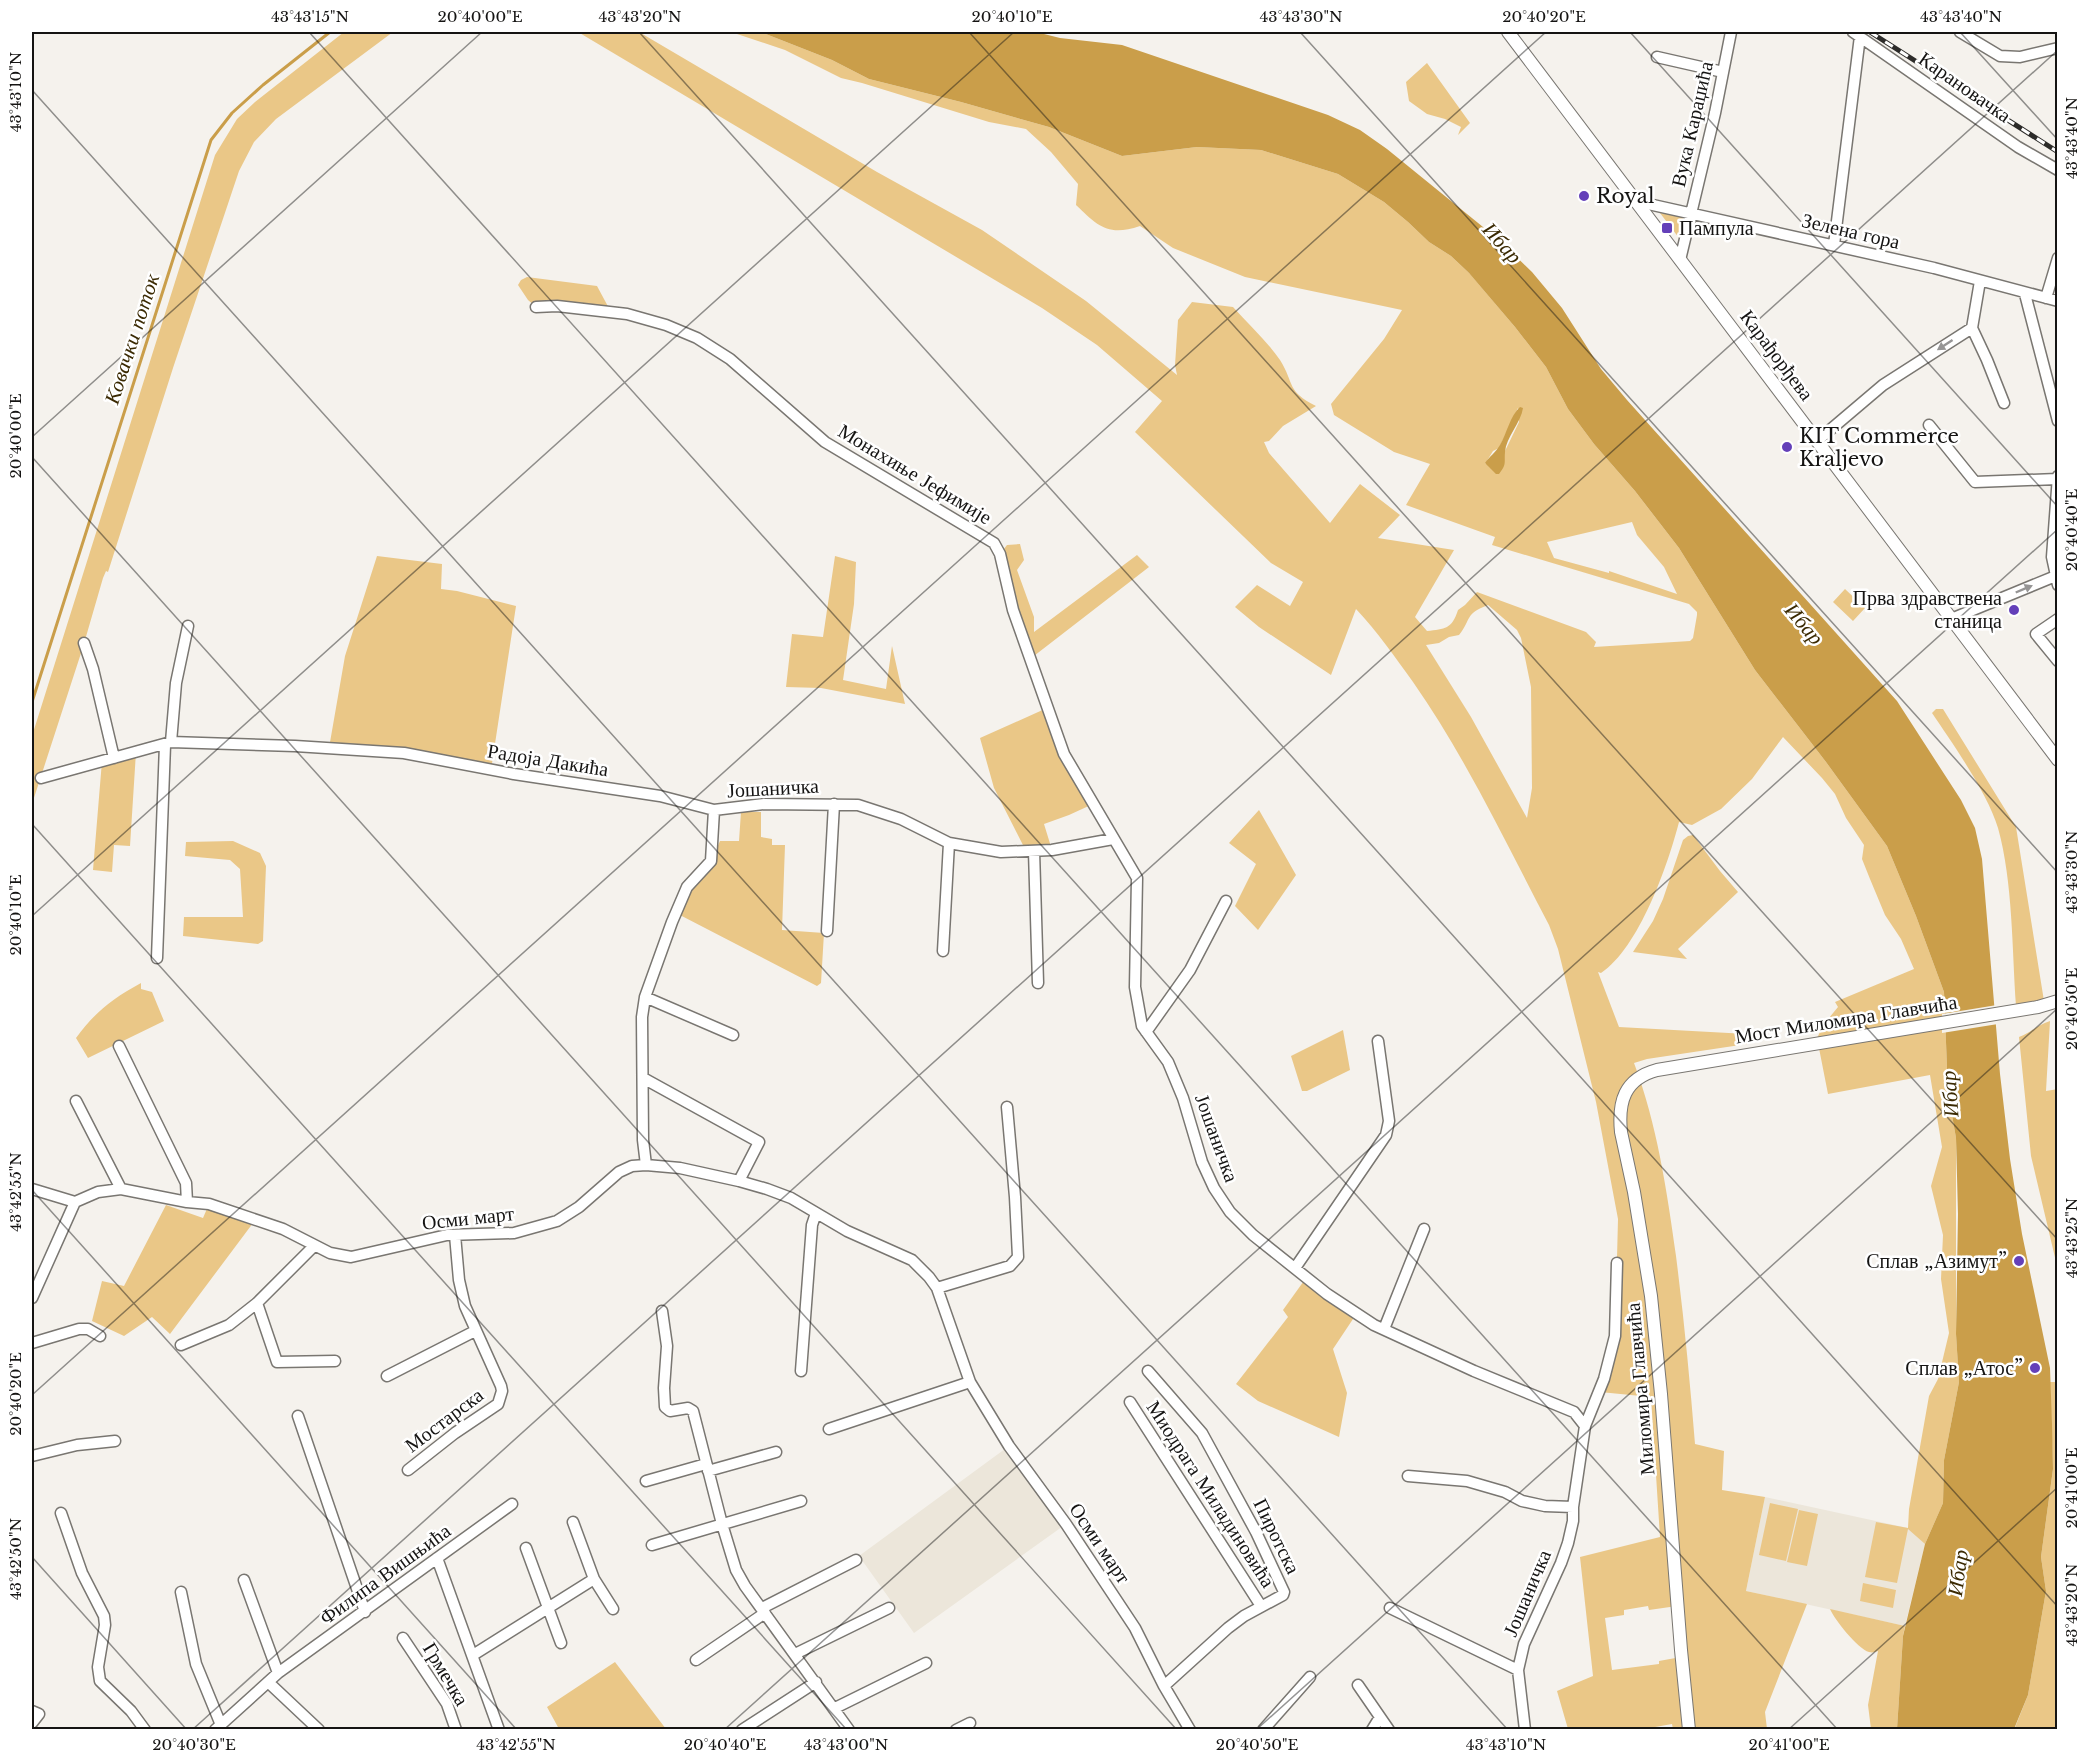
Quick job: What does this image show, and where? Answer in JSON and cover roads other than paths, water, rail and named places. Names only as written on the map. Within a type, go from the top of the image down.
[{"type":"street","name":"Карађорђева","points":[[1508,32],[2058,760]]},
{"type":"street","name":"Вука Караџића","points":[[1680,260],[1731,32]]},
{"type":"street","points":[[1960,32],[2000,56],[2020,57],[2058,48]]},
{"type":"street","points":[[1834,245],[1856,34]]},
{"type":"street","name":"Карановачка","points":[[1856,34],[2018,147],[2058,170]]},
{"type":"street","points":[[1657,57],[1723,72]]},
{"type":"street","name":"Зелена гора","points":[[1635,201],[1934,268],[2025,294],[2052,299]]},
{"type":"street","points":[[2052,299],[2058,258]]},
{"type":"street","points":[[1980,281],[1971,328],[2004,403]]},
{"type":"street","points":[[2025,294],[2058,421]]},
{"type":"street","name":"Монахиње Јефимије","points":[[536,307],[557,306],[627,314],[666,325],[697,338],[730,359],[825,442],[994,543],[1000,554],[1013,610],[1064,754],[1113,839]]},
{"type":"street","points":[[1818,441],[1883,385],[1971,328]]},
{"type":"street","points":[[1929,425],[1975,482],[2057,477],[2052,557],[2057,579],[1951,619]]},
{"type":"street","points":[[2058,619],[2036,634],[2058,661]]},
{"type":"street","points":[[157,958],[168,744],[176,683],[188,626]]},
{"type":"street","points":[[84,643],[93,669],[114,758]]},
{"type":"street","name":"Радоја Дакића","points":[[41,777],[168,744],[295,746],[404,753],[514,774],[660,796],[714,810]]},
{"type":"street","name":"Јошаничка","points":[[714,810],[764,804],[858,804],[901,819],[949,843],[1001,852],[1052,850],[1113,839],[1137,878],[1135,987],[1140,1019],[1146,1032],[1168,1062],[1183,1098],[1202,1162],[1221,1200],[1253,1235],[1327,1294],[1374,1324],[1484,1376],[1574,1413],[1585,1426]]},
{"type":"street","name":"Јошаничка","points":[[827,931],[834,804]]},
{"type":"street","points":[[646,1165],[643,1140],[642,1017],[645,997],[687,887],[711,861],[714,810]]},
{"type":"street","points":[[943,951],[949,843]]},
{"type":"street","points":[[1034,851],[1038,983]]},
{"type":"street","points":[[1146,1032],[1190,970],[1226,901]]},
{"type":"street","points":[[645,997],[733,1035]]},
{"type":"street","name":"Мост Миломира Главчића","points":[[1661,1070],[2038,1007],[2058,1001]]},
{"type":"street","points":[[1295,1268],[1386,1135],[1389,1121],[1378,1041]]},
{"type":"street","points":[[119,1046],[186,1183],[187,1202]]},
{"type":"street","name":"Миломира Главчића","points":[[1661,1070],[1643,1076],[1629,1088],[1621,1102],[1620,1118],[1651,1296],[1689,1730]]},
{"type":"street","points":[[643,1078],[759,1142],[739,1181]]},
{"type":"street","points":[[76,1101],[121,1190]]},
{"type":"street","points":[[938,1288],[1010,1266],[1018,1257],[1007,1107]]},
{"type":"street","name":"Осми март","points":[[75,1202],[98,1192],[121,1190],[210,1204],[283,1229],[330,1253],[351,1257],[440,1236],[514,1233],[557,1221],[579,1207],[619,1172],[632,1166],[680,1168],[739,1181],[791,1198],[847,1231],[912,1260],[938,1288],[970,1382],[1009,1446],[1066,1524],[1135,1628],[1164,1686],[1190,1730]]},
{"type":"street","points":[[32,1189],[75,1202],[32,1298]]},
{"type":"street","points":[[801,1371],[812,1225],[816,1213]]},
{"type":"street","points":[[1384,1329],[1424,1229]]},
{"type":"street","name":"Мостарска","points":[[408,1470],[454,1434],[498,1404],[500,1400],[501,1386],[465,1306],[459,1280],[455,1234]]},
{"type":"street","points":[[182,1345],[229,1325],[257,1302],[314,1245]]},
{"type":"street","name":"Јошаничка","points":[[1525,1730],[1518,1670],[1524,1644],[1564,1553],[1573,1521],[1585,1426],[1604,1378],[1615,1336],[1617,1263]]},
{"type":"street","points":[[257,1302],[277,1362],[334,1361]]},
{"type":"street","points":[[662,1311],[667,1346],[665,1407],[670,1411],[692,1409],[722,1524],[740,1578],[847,1726],[834,1730]]},
{"type":"street","points":[[32,1343],[80,1329],[88,1329],[100,1336]]},
{"type":"street","points":[[387,1376],[475,1331]]},
{"type":"street","name":"Пиротска","points":[[1148,1371],[1202,1433],[1261,1542],[1284,1592],[1277,1599],[1261,1606],[1227,1628],[1164,1686]]},
{"type":"street","points":[[829,1429],[970,1382]]},
{"type":"street","name":"Миодрага Миладиновића","points":[[1130,1402],[1261,1606]]},
{"type":"street","points":[[298,1416],[365,1612]]},
{"type":"street","points":[[32,1456],[77,1445],[116,1441]]},
{"type":"street","points":[[646,1481],[776,1452]]},
{"type":"street","points":[[1408,1476],[1467,1481],[1505,1492],[1522,1501],[1545,1506],[1573,1507]]},
{"type":"street","points":[[652,1545],[801,1501]]},
{"type":"street","name":"Филипа Вишњића","points":[[218,1728],[278,1673],[512,1504]]},
{"type":"street","points":[[61,1513],[82,1573],[104,1616],[105,1625],[98,1668],[100,1681],[131,1711],[145,1730]]},
{"type":"street","points":[[573,1522],[594,1579],[613,1609]]},
{"type":"street","points":[[526,1548],[561,1643]]},
{"type":"street","points":[[437,1558],[499,1730]]},
{"type":"street","points":[[696,1660],[764,1610],[856,1560]]},
{"type":"street","points":[[473,1655],[594,1579]]},
{"type":"street","points":[[243,1580],[278,1673]]},
{"type":"street","points":[[181,1592],[196,1664],[218,1728]]},
{"type":"street","points":[[795,1654],[890,1608]]},
{"type":"street","points":[[1390,1608],[1518,1670]]},
{"type":"street","name":"Грмечка","points":[[403,1638],[447,1704],[456,1730]]},
{"type":"street","points":[[835,1708],[926,1663]]},
{"type":"street","points":[[1263,1730],[1310,1677]]},
{"type":"street","points":[[268,1682],[319,1730]]},
{"type":"street","points":[[742,1730],[816,1682]]},
{"type":"street","points":[[1358,1685],[1389,1730]]},
{"type":"street","points":[[32,1711],[39,1714],[32,1723]]},
{"type":"street","points":[[1372,1730],[1380,1718]]},
{"type":"street","points":[[956,1730],[970,1723]]},
{"type":"water","name":"Ибар","points":[[761,32],[1036,32],[1060,38],[1122,45],[1328,115],[1360,130],[1387,149],[1499,240],[1532,272],[1562,308],[1601,369],[1627,400],[1897,701],[1961,800],[1975,828],[1982,859],[2000,1074],[2010,1159],[2022,1234],[2050,1368],[2053,1469],[2041,1557],[2046,1591],[2028,1695],[2014,1729],[1897,1729],[1903,1636],[1925,1544],[1943,1503],[1944,1460],[1959,1382],[1956,1334],[1958,1214],[1956,1138],[1948,1092],[1944,992],[1887,846],[1755,670],[1679,548],[1568,409],[1546,367],[1469,273],[1451,256],[1429,242],[1384,202],[1338,174],[1261,150],[1197,147],[1122,156],[1049,127],[869,79],[832,60]]},
{"type":"water","points":[[1520,407],[1523,408],[1522,414],[1506,446],[1504,466],[1499,474],[1496,474],[1485,463],[1497,450],[1511,420]]},
{"type":"waterway","name":"Ковачки поток","points":[[32,702],[211,140],[232,113],[263,85],[330,32]]},
{"type":"railway","points":[[1870,32],[2058,152]]},
{"type":"place","name":"Royal","points":[[1584,196]]},
{"type":"place","name":"Пампула","points":[[1667,228]]},
{"type":"place","name":"KIT Commerce Kraljevo","points":[[1787,447]]},
{"type":"place","name":"Прва здравствена станица","points":[[2014,610]]},
{"type":"place","name":"Сплав „Азимут”","points":[[2019,1261]]},
{"type":"place","name":"Сплав „Атос”","points":[[2035,1368]]}]
